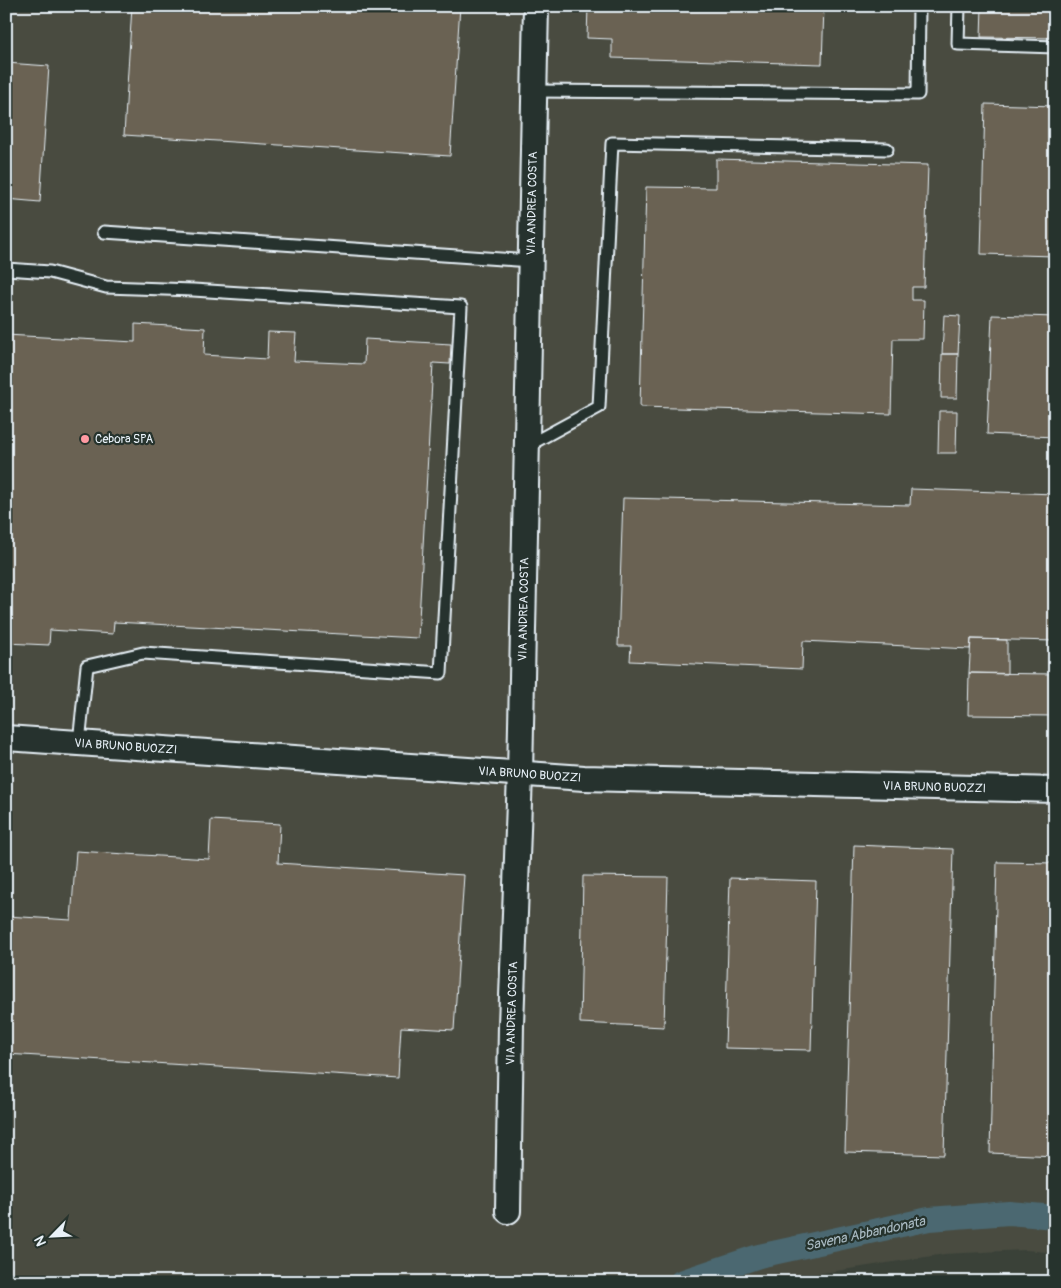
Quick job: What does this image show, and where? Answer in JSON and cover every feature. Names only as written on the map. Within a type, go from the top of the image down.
[{"type":"street","name":"VIA ANDREA COSTA","points":[[508,1212],[511,1026],[520,774],[536,6]]},
{"type":"street","name":"VIA BRUNO BUOZZI","points":[[6,738],[584,778],[1055,790]]},
{"type":"lane","points":[[534,91],[918,94],[919,6]]},
{"type":"lane","points":[[959,6],[958,44],[1055,48]]},
{"type":"lane","points":[[527,446],[599,407],[612,143],[887,149]]},
{"type":"lane","points":[[104,232],[530,261]]},
{"type":"lane","points":[[6,269],[50,272],[106,287],[193,290],[461,307],[441,673],[143,653],[87,666],[79,744]]},
{"type":"shaded area","points":[[6,6],[1055,6],[1055,1253],[1026,1250],[945,1254],[758,1282],[6,1282]]},
{"type":"building","points":[[132,6],[460,6],[450,156],[124,135]]},
{"type":"building","points":[[588,6],[824,6],[822,64],[612,58],[612,39],[587,38]]},
{"type":"building","points":[[982,6],[1055,6],[1055,38],[981,37]]},
{"type":"building","points":[[6,63],[49,66],[40,202],[6,199]]},
{"type":"building","points":[[985,104],[1055,106],[1055,256],[981,254]]},
{"type":"building","points":[[716,159],[928,165],[924,287],[912,287],[912,300],[924,300],[923,339],[893,339],[891,414],[640,407],[646,187],[716,188]]},
{"type":"building","points":[[944,315],[960,316],[958,354],[942,354]]},
{"type":"building","points":[[992,315],[1055,317],[1055,437],[987,434]]},
{"type":"building","points":[[135,324],[205,328],[204,355],[267,359],[268,332],[296,333],[294,361],[364,364],[365,339],[451,344],[450,364],[433,363],[418,638],[114,622],[113,634],[50,630],[49,645],[6,643],[6,335],[135,342]]},
{"type":"building","points":[[942,354],[958,354],[957,398],[941,398]]},
{"type":"building","points":[[939,411],[957,411],[956,453],[938,453]]},
{"type":"building","points":[[911,489],[1055,494],[1055,641],[971,639],[970,649],[803,641],[802,669],[630,661],[631,646],[618,646],[623,498],[910,505]]},
{"type":"building","points":[[971,639],[1007,640],[1007,674],[969,673]]},
{"type":"building","points":[[969,673],[1055,674],[1055,716],[968,715]]},
{"type":"building","points":[[211,820],[280,824],[278,863],[464,875],[454,1030],[401,1027],[398,1078],[6,1054],[6,916],[71,920],[76,851],[209,859]]},
{"type":"building","points":[[854,845],[953,849],[944,1155],[845,1152]]},
{"type":"building","points":[[997,862],[1055,863],[1055,1156],[990,1153]]},
{"type":"building","points":[[583,876],[668,877],[664,1027],[580,1023]]},
{"type":"building","points":[[730,878],[816,881],[811,1050],[725,1048]]},
{"type":"waterway","name":"Savena Abbandonata","points":[[681,1282],[759,1256],[929,1219],[1009,1213],[1055,1217]]},
{"type":"place","name":"Cebora SPA","points":[[85,439]]}]
